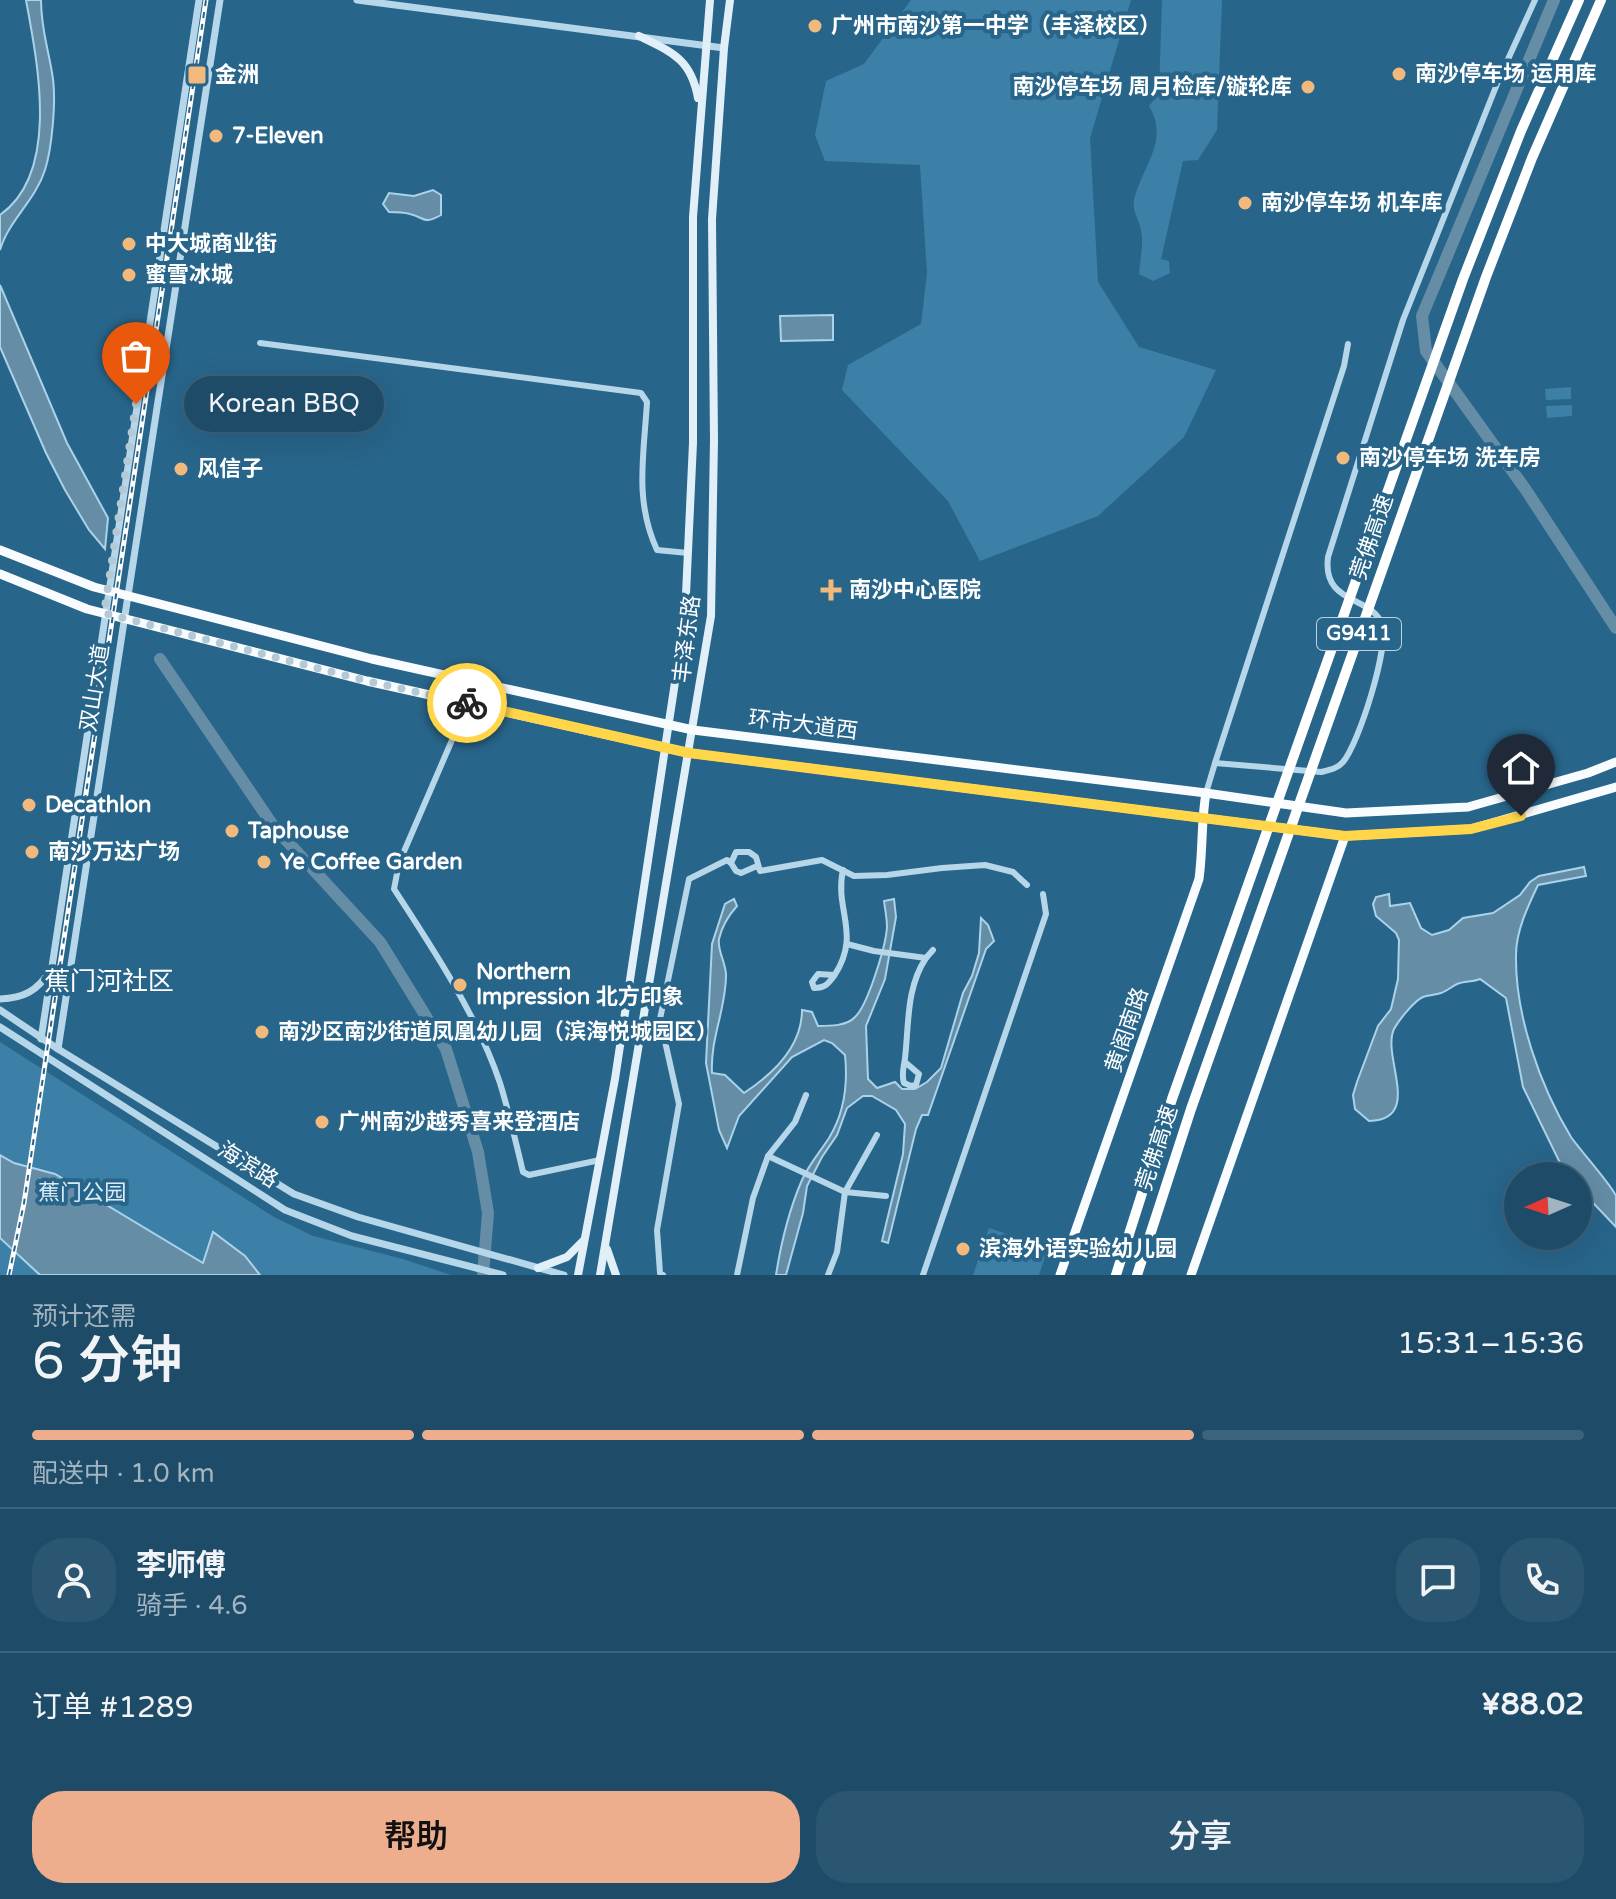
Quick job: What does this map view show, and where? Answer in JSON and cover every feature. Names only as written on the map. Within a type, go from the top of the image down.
[{"type":"highway","name":"莞佛高速","points":[[1116,1275],[1177,1084],[1458,293],[1521,131],[1579,0]]},
{"type":"highway","name":"莞佛高速","points":[[1137,1275],[1191,1109],[1486,277],[1532,158],[1601,0]]},
{"type":"main road","name":"丰泽东路","points":[[578,1275],[615,1079],[685,616],[693,443],[693,217],[710,0]]},
{"type":"main road","name":"丰泽东路","points":[[600,1275],[711,616],[714,440],[712,219],[730,0]]},
{"type":"main road","points":[[639,36],[674,53],[689,69],[700,108]]},
{"type":"main road","name":"环市大道西","points":[[0,550],[126,596],[372,659],[693,730],[1346,813],[1468,807],[1616,762]]},
{"type":"main road","name":"环市大道西","points":[[0,574],[123,618],[367,681],[689,753],[1345,836],[1471,829],[1616,787]]},
{"type":"main road","name":"黄阁南路","points":[[1060,1275],[1199,879],[1206,793]]},
{"type":"main road","points":[[1191,1275],[1345,836]]},
{"type":"main road","points":[[538,1268],[567,1257],[586,1237]]},
{"type":"main road","points":[[606,1241],[609,1261],[616,1275]]},
{"type":"street","name":"双山大道","points":[[41,1039],[199,0]]},
{"type":"street","name":"双山大道","points":[[58,1049],[220,0]]},
{"type":"street","points":[[357,0],[724,48]]},
{"type":"street","points":[[1215,763],[1321,772],[1341,764],[1357,738],[1380,662],[1382,624],[1376,615],[1339,591],[1330,581],[1328,557],[1403,320],[1499,79],[1535,0]]},
{"type":"street","points":[[260,343],[641,393],[647,402],[641,496],[647,529],[657,550],[688,553]]},
{"type":"street","points":[[1206,793],[1340,381],[1348,344]]},
{"type":"street","points":[[468,703],[399,863],[394,889],[470,1016],[499,1081],[523,1172],[529,1175],[600,1160]]},
{"type":"street","points":[[731,863],[736,852],[742,851],[756,857],[760,871],[822,860],[854,876],[985,865],[1013,872],[1027,885]]},
{"type":"street","points":[[663,1275],[660,1273],[657,1230],[679,1104],[660,1019],[689,879],[727,860],[741,873],[757,866]]},
{"type":"street","points":[[834,975],[841,968],[847,944],[848,926],[840,885],[843,870]]},
{"type":"street","points":[[923,1275],[1046,914],[1043,894]]},
{"type":"street","points":[[847,944],[926,958]]},
{"type":"street","points":[[905,1062],[909,1003],[915,980],[933,950]]},
{"type":"street","points":[[0,999],[33,991],[53,965]]},
{"type":"street","name":"海滨路","points":[[0,1010],[41,1039],[294,1194],[358,1217],[564,1275]]},
{"type":"street","name":"海滨路","points":[[0,1027],[285,1210],[352,1236],[503,1275]]},
{"type":"street","points":[[737,1275],[753,1198],[768,1156],[795,1122],[806,1095]]},
{"type":"street","points":[[828,1275],[837,1252],[845,1192],[877,1135]]},
{"type":"street","points":[[768,1156],[845,1192],[886,1196]]},
{"type":"green space","points":[[911,0],[1131,0],[1090,138],[1098,282],[1139,347],[1216,370],[1184,437],[1098,516],[980,561],[948,501],[842,390],[848,365],[921,324],[927,273],[920,165],[825,161],[815,135],[826,81],[864,64]]},
{"type":"green space","points":[[1162,0],[1222,0],[1217,130],[1198,160],[1183,161],[1161,259],[1169,261],[1170,273],[1153,281],[1139,274],[1142,235],[1134,200],[1156,142],[1155,119],[1149,106],[1159,93]]},
{"type":"green space","points":[[1571,387],[1571,399],[1546,400],[1545,389]]},
{"type":"green space","points":[[1572,405],[1572,416],[1547,418],[1546,406]]},
{"type":"green space","name":"蕉门公园","points":[[0,1042],[274,1217],[313,1236],[451,1275],[0,1275]]},
{"type":"green space","points":[[989,1228],[1048,1248],[1039,1275],[973,1275]]},
{"type":"shaded area","points":[[26,0],[41,0],[53,79],[53,125],[41,181],[9,229],[0,250],[0,215],[19,196],[31,172],[38,144],[39,83]]},
{"type":"shaded area","points":[[433,190],[441,195],[441,215],[431,220],[389,212],[383,204],[389,193],[414,196]]},
{"type":"shaded area","points":[[0,285],[67,443],[108,518],[105,549],[89,530],[65,490],[0,347]]},
{"type":"shaded area","points":[[833,315],[833,340],[781,341],[780,316]]},
{"type":"shaded area","points":[[1584,867],[1586,876],[1538,885],[1518,937],[1516,955],[1520,1002],[1540,1073],[1571,1137],[1591,1162],[1560,1162],[1523,1087],[1506,998],[1480,979],[1423,997],[1396,1025],[1391,1041],[1398,1099],[1394,1110],[1385,1118],[1369,1121],[1355,1109],[1353,1095],[1378,1026],[1391,1009],[1398,979],[1399,940],[1396,933],[1376,916],[1373,904],[1376,897],[1389,894],[1390,906],[1410,903],[1421,928],[1432,935],[1449,930],[1463,918],[1493,913],[1520,895],[1539,876]]},
{"type":"shaded area","points":[[734,899],[737,906],[726,921],[719,939],[726,975],[724,1000],[713,1048],[712,1073],[725,1075],[744,1093],[784,1058],[797,1035],[802,1010],[812,1012],[818,1026],[838,1025],[855,1017],[871,988],[883,947],[887,927],[884,901],[894,899],[896,917],[885,979],[866,1026],[868,1079],[877,1088],[895,1082],[902,1089],[915,1089],[941,1068],[963,993],[979,953],[981,918],[988,925],[994,941],[986,949],[928,1115],[922,1115],[916,1129],[888,1243],[882,1241],[903,1154],[905,1124],[896,1110],[872,1096],[863,1096],[847,1108],[837,1135],[807,1186],[786,1275],[776,1275],[786,1227],[805,1174],[839,1118],[846,1077],[845,1055],[824,1040],[792,1057],[739,1116],[727,1148],[719,1130],[706,1063],[712,944],[725,904]]},
{"type":"shaded area","points":[[0,1155],[14,1163],[55,1174],[203,1263],[213,1232],[245,1256],[260,1275],[40,1275],[0,1238]]},
{"type":"shaded area","points":[[1592,1164],[1616,1196],[1616,1227],[1592,1202]]},
{"type":"waterway","points":[[1554,0],[1422,316],[1426,351],[1526,490],[1616,628]]},
{"type":"waterway","points":[[160,659],[274,827],[380,942],[446,1049],[478,1152],[488,1213],[483,1275]]},
{"type":"railway","points":[[9,1275],[24,1203],[206,0]]},
{"type":"way so far","points":[[136,404],[104,613],[367,681],[467,703]]},
{"type":"place","name":"广州市南沙第一中学（丰泽校区）","points":[[815,26]]},
{"type":"place","name":"南沙停车场 运用库","points":[[1399,74]]},
{"type":"place","name":"金洲","points":[[197,75]]},
{"type":"place","name":"南沙停车场 周月检库/镟轮库","points":[[1308,87]]},
{"type":"place","name":"7-Eleven","points":[[216,136]]},
{"type":"place","name":"南沙停车场 机车库","points":[[1245,203]]},
{"type":"place","name":"中大城商业街","points":[[129,244]]},
{"type":"place","name":"蜜雪冰城","points":[[129,275]]},
{"type":"place","name":"Korean BBQ","points":[[136,404]]},
{"type":"place","name":"南沙停车场 洗车房","points":[[1343,458]]},
{"type":"place","name":"风信子","points":[[181,469]]},
{"type":"place","name":"南沙中心医院","points":[[831,590]]},
{"type":"place","name":"Decathlon","points":[[29,805]]},
{"type":"place","name":"Taphouse","points":[[232,831]]},
{"type":"place","name":"南沙万达广场","points":[[32,852]]},
{"type":"place","name":"Ye Coffee Garden","points":[[264,862]]},
{"type":"place","name":"Northern Impression 北方印象","points":[[460,985]]},
{"type":"place","name":"南沙区南沙街道凤凰幼儿园（滨海悦城园区）","points":[[262,1032]]},
{"type":"place","name":"广州南沙越秀喜来登酒店","points":[[322,1122]]},
{"type":"place","name":"滨海外语实验幼儿园","points":[[963,1249]]},
{"type":"district","name":"蕉门河社区","points":[[109,981]]},
{"type":"route","points":[[467,703],[689,753],[1345,836],[1471,829],[1521,816]]}]
